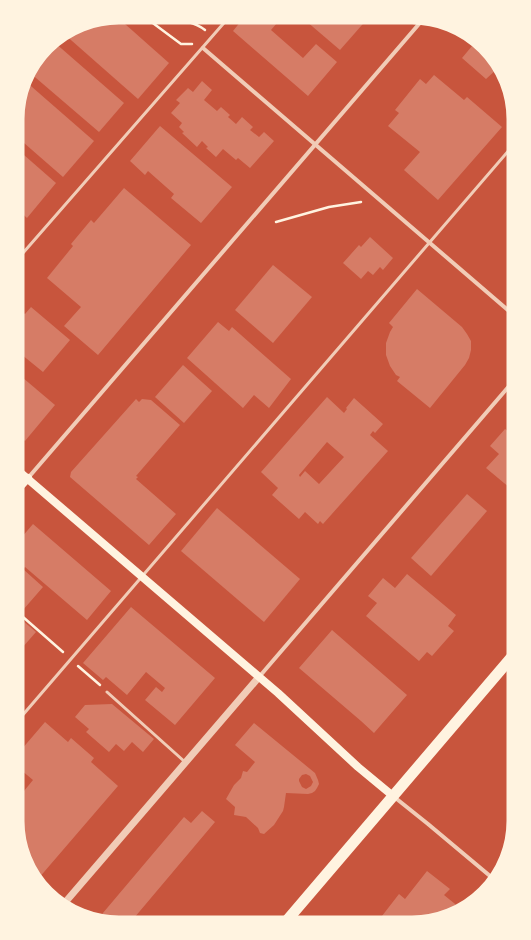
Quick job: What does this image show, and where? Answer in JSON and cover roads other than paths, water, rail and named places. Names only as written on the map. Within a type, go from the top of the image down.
[{"type":"highway","points":[[289,918],[509,660]]},
{"type":"main road","points":[[22,473],[278,693],[358,767],[393,796]]},
{"type":"main road","points":[[22,484],[28,478]]},
{"type":"street","points":[[28,478],[420,22]]},
{"type":"street","points":[[203,48],[509,311]]},
{"type":"street","points":[[66,902],[509,386]]},
{"type":"street","points":[[393,796],[491,877]]},
{"type":"lane","points":[[22,254],[225,22]]},
{"type":"lane","points":[[22,716],[509,150]]},
{"type":"lane","points":[[107,692],[186,763]]}]
